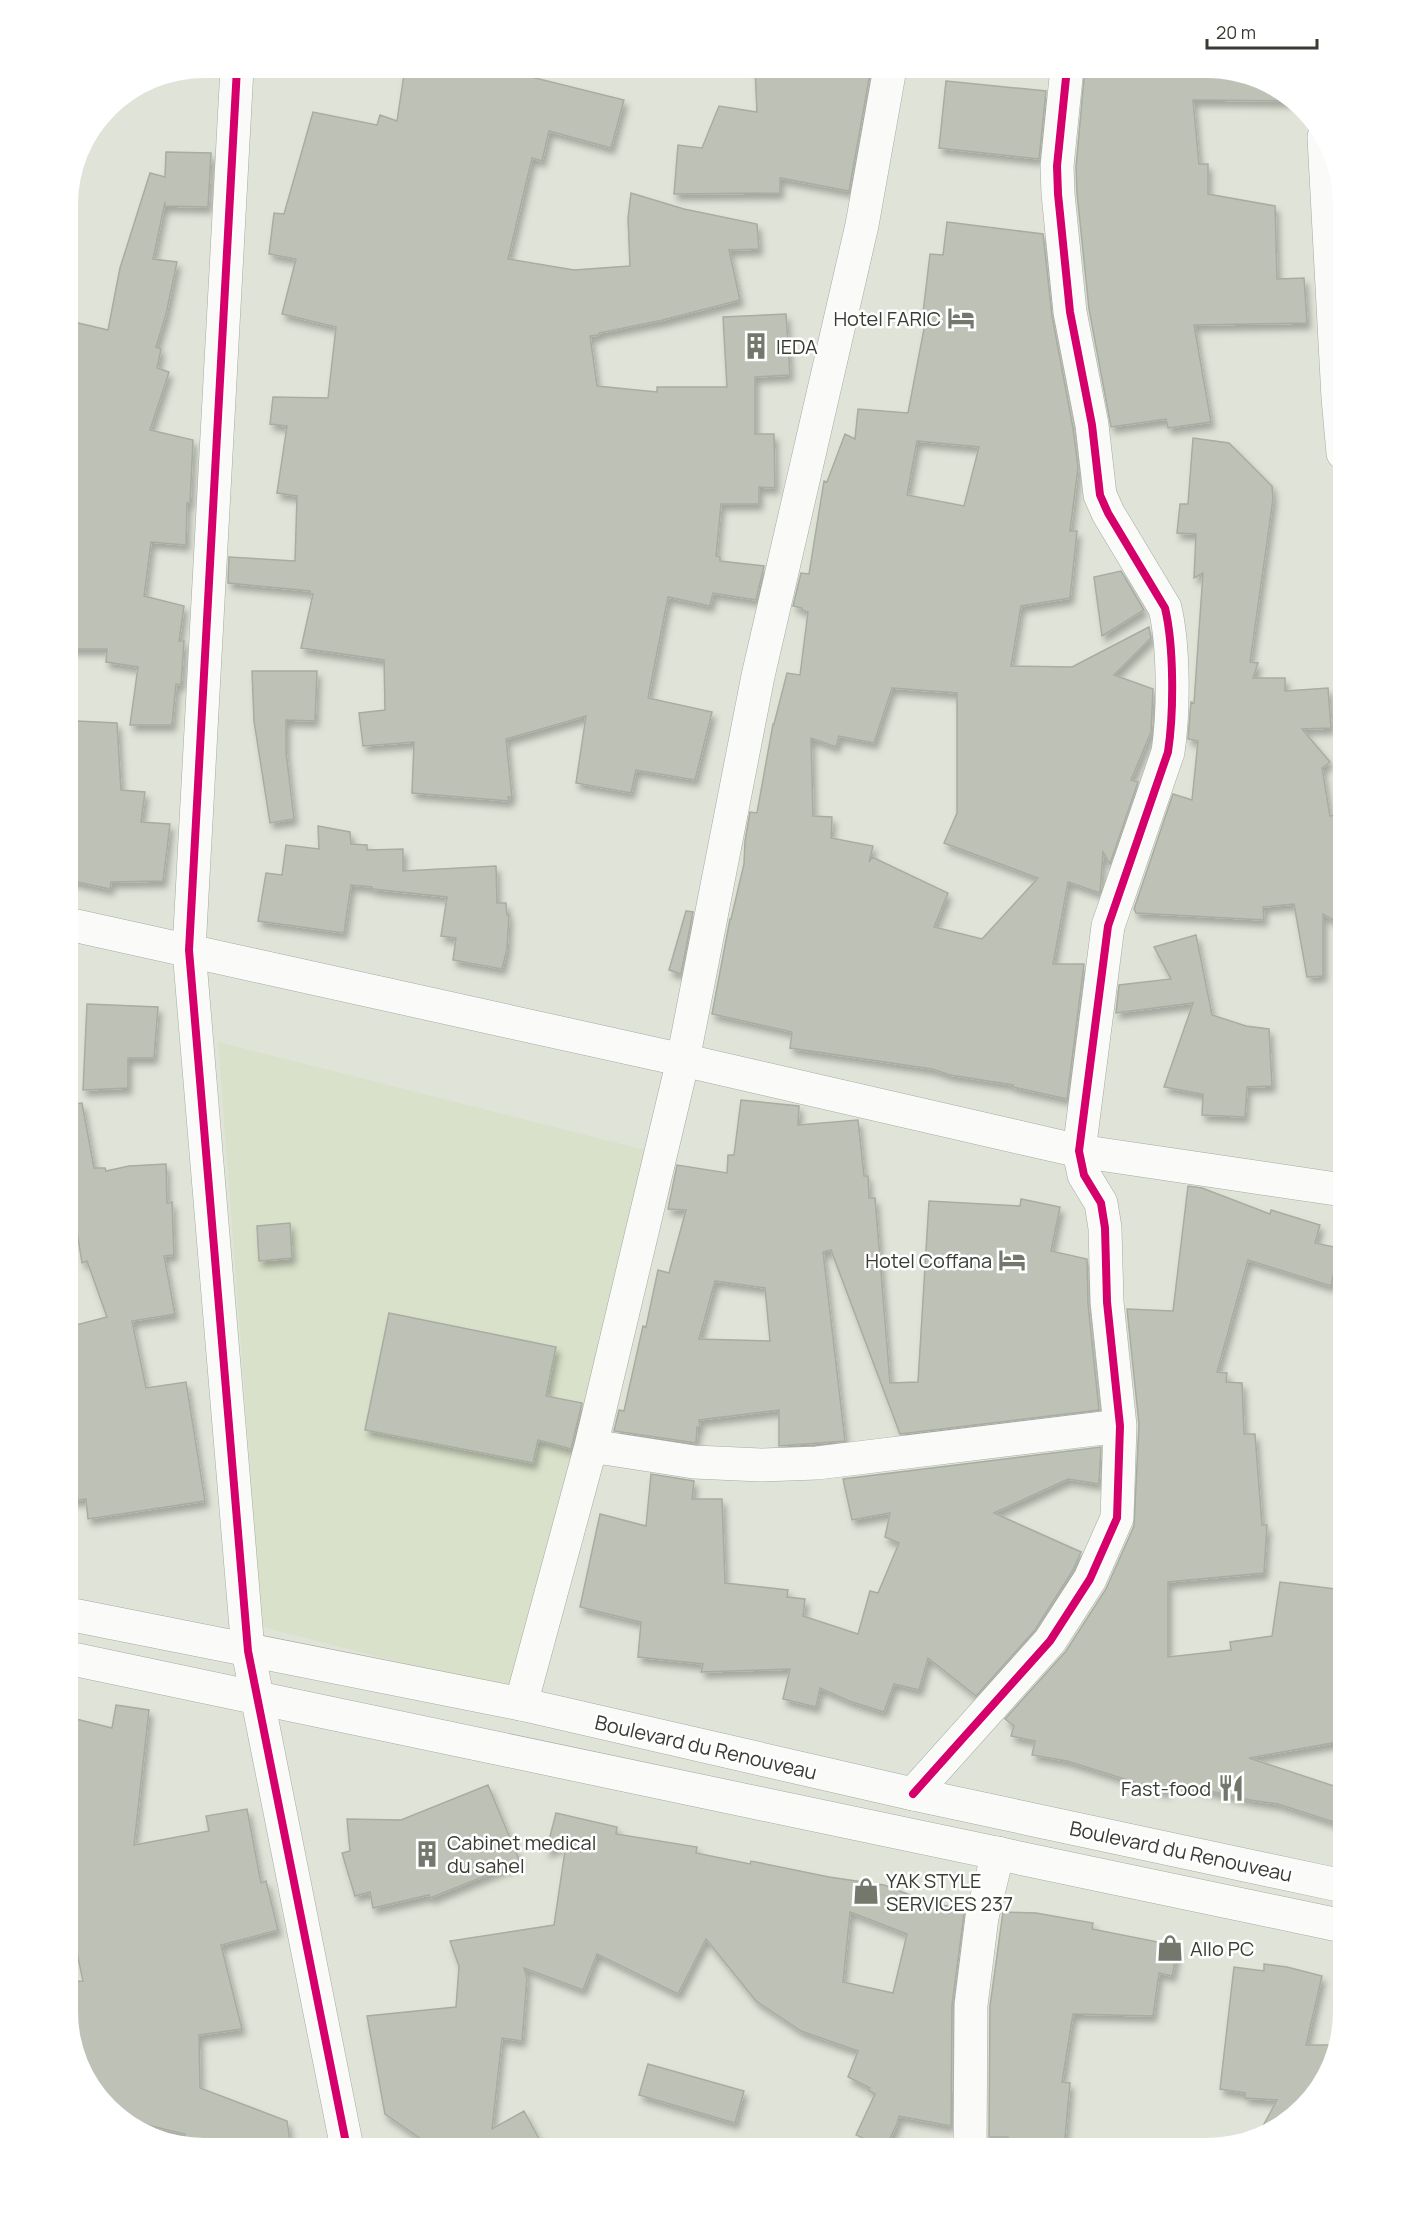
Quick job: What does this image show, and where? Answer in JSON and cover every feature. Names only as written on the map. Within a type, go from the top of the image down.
[{"type":"street","points":[[236,78],[189,950],[248,1651],[345,2138]]},
{"type":"street","points":[[521,1704],[591,1446],[683,1060],[758,676],[862,225],[888,78]]},
{"type":"street","points":[[913,1794],[1050,1641],[1090,1579],[1118,1518],[1120,1425],[1108,1313],[1105,1228],[1101,1203],[1084,1175],[1079,1151],[1107,926],[1168,752],[1171,657],[1165,608],[1108,513],[1100,495],[1092,424],[1070,312],[1058,194],[1057,166],[1066,78]]},
{"type":"street","points":[[1325,161],[1333,305]]},
{"type":"street","points":[[78,926],[683,1060],[1079,1151],[1333,1188]]},
{"type":"street","points":[[591,1446],[694,1462],[805,1464],[1120,1425]]},
{"type":"street","name":"Boulevard du Renouveau","points":[[78,1616],[521,1704],[913,1794],[1333,1884]]},
{"type":"street","name":"Boulevard du Renouveau","points":[[78,1660],[1333,1924]]},
{"type":"street","points":[[970,2138],[970,2005],[982,1917],[998,1853]]},
{"type":"shaded area","points":[[218,1042],[649,1151],[516,1692],[262,1627]]},
{"type":"building","points":[[403,78],[535,78],[624,100],[611,148],[549,131],[542,161],[532,158],[508,259],[574,270],[630,266],[628,218],[631,193],[684,209],[757,224],[759,249],[729,250],[740,300],[590,336],[597,386],[657,392],[657,387],[727,387],[723,317],[786,314],[790,375],[755,377],[755,434],[774,434],[775,488],[759,487],[759,504],[721,504],[716,556],[720,557],[720,561],[764,566],[756,600],[713,593],[710,606],[668,597],[648,698],[712,712],[695,780],[636,770],[631,793],[576,783],[586,716],[506,739],[512,797],[508,797],[509,801],[412,793],[414,742],[363,746],[359,713],[385,710],[384,660],[301,648],[313,594],[310,594],[310,591],[228,583],[229,557],[295,561],[297,496],[277,493],[287,426],[270,424],[273,397],[328,398],[336,327],[282,314],[296,259],[269,254],[274,213],[284,214],[313,112],[377,125],[380,115],[397,121]]},
{"type":"building","points":[[755,78],[869,78],[849,191],[780,178],[780,193],[674,194],[678,145],[702,148],[719,106],[757,112]]},
{"type":"building","points":[[1084,78],[1216,78],[1248,85],[1279,101],[1193,100],[1199,164],[1208,164],[1208,194],[1275,206],[1277,279],[1304,278],[1307,323],[1194,325],[1211,422],[1168,428],[1166,419],[1111,427],[1089,309],[1076,167]]},
{"type":"building","points":[[946,81],[1046,91],[1039,159],[939,148]]},
{"type":"building","points":[[166,152],[211,153],[208,207],[165,206],[165,202],[153,259],[177,262],[156,347],[161,349],[157,368],[169,372],[150,430],[193,440],[186,545],[151,542],[144,596],[184,606],[179,641],[184,641],[181,685],[176,684],[172,725],[130,725],[138,667],[106,662],[107,649],[78,649],[78,323],[108,330],[120,268],[150,173],[165,177]]},
{"type":"building","points":[[947,222],[1043,234],[1052,316],[1078,467],[1070,531],[1077,531],[1070,598],[1021,606],[1011,666],[1072,667],[1149,627],[1151,638],[1114,675],[1153,689],[1151,732],[1131,780],[1138,782],[1110,864],[1103,852],[1100,893],[1068,882],[1053,964],[1084,964],[1067,1099],[1013,1087],[1013,1085],[950,1075],[932,1069],[790,1048],[792,1032],[712,1014],[730,919],[744,864],[750,812],[757,813],[773,724],[787,673],[800,675],[808,612],[793,606],[801,573],[809,574],[824,481],[827,482],[845,434],[855,439],[858,409],[908,413],[927,313],[923,313],[930,254],[943,255]],"holes":[[[917,441],[979,447],[964,506],[907,495]],[[892,688],[957,693],[957,813],[944,843],[1038,878],[982,939],[934,927],[948,893],[872,857],[869,862],[873,846],[831,838],[832,817],[813,816],[811,738],[836,747],[839,736],[874,743]]]},
{"type":"building","points":[[1193,438],[1229,443],[1272,486],[1273,499],[1250,662],[1258,663],[1253,678],[1285,678],[1285,691],[1328,688],[1331,728],[1302,729],[1330,762],[1322,768],[1330,816],[1333,815],[1333,920],[1323,914],[1323,976],[1307,977],[1294,904],[1263,907],[1264,920],[1136,913],[1134,909],[1173,794],[1192,800],[1198,741],[1188,739],[1191,702],[1194,703],[1203,573],[1194,578],[1196,534],[1177,533],[1180,504],[1188,504]]},
{"type":"building","points":[[1121,571],[1144,610],[1102,636],[1094,577]]},
{"type":"building","points":[[252,671],[317,671],[315,721],[286,720],[286,752],[294,819],[270,823],[254,721]]},
{"type":"building","points":[[78,721],[117,723],[121,790],[145,792],[141,822],[170,824],[163,881],[111,882],[110,889],[78,882]]},
{"type":"building","points":[[318,826],[350,832],[351,844],[367,845],[367,850],[403,849],[403,871],[496,866],[497,903],[506,903],[507,915],[509,915],[507,949],[502,969],[453,960],[456,938],[441,936],[447,897],[351,885],[344,933],[258,921],[266,873],[282,875],[286,845],[319,849]]},
{"type":"building","points":[[686,911],[693,912],[681,974],[669,970]]},
{"type":"building","points":[[1196,935],[1212,1015],[1246,1026],[1269,1029],[1272,1086],[1247,1087],[1245,1117],[1202,1115],[1203,1094],[1164,1087],[1193,1003],[1116,1013],[1119,985],[1171,979],[1154,947]]},
{"type":"building","points":[[87,1004],[158,1007],[154,1058],[128,1058],[128,1088],[83,1090]]},
{"type":"building","points":[[741,1100],[799,1106],[798,1125],[858,1120],[864,1176],[868,1176],[869,1198],[875,1198],[890,1383],[918,1382],[929,1201],[1020,1206],[1021,1199],[1060,1207],[1051,1251],[1087,1259],[1088,1304],[1099,1410],[900,1434],[831,1250],[823,1252],[845,1441],[779,1446],[779,1410],[699,1420],[700,1428],[697,1427],[696,1443],[614,1431],[619,1410],[624,1411],[658,1270],[669,1273],[686,1210],[668,1209],[677,1165],[727,1173],[728,1155],[734,1155]],"holes":[[[715,1281],[765,1288],[770,1341],[699,1339]]]},
{"type":"building","points":[[82,1103],[94,1168],[105,1168],[106,1171],[129,1166],[166,1164],[167,1203],[172,1202],[174,1255],[164,1256],[175,1314],[132,1321],[146,1388],[186,1382],[205,1501],[88,1519],[86,1499],[78,1500],[78,1324],[107,1317],[87,1261],[82,1263],[78,1238],[78,1104]]},
{"type":"building","points":[[1188,1186],[1202,1188],[1270,1214],[1271,1210],[1320,1225],[1315,1243],[1333,1247],[1331,1286],[1248,1260],[1217,1372],[1227,1373],[1226,1382],[1242,1383],[1244,1434],[1255,1434],[1262,1525],[1267,1525],[1264,1573],[1168,1582],[1168,1657],[1231,1650],[1230,1642],[1272,1636],[1280,1582],[1333,1589],[1333,1743],[1249,1758],[1333,1786],[1333,1822],[1278,1804],[1169,1782],[1166,1792],[1067,1761],[1032,1755],[1035,1741],[1011,1736],[1014,1726],[1005,1719],[1066,1651],[1106,1589],[1134,1526],[1139,1424],[1127,1309],[1173,1311]]},
{"type":"building","points":[[290,1223],[292,1258],[259,1261],[257,1226]]},
{"type":"building","points":[[389,1313],[556,1347],[546,1396],[582,1403],[571,1449],[538,1440],[533,1463],[365,1430]]},
{"type":"building","points":[[1101,1447],[1099,1484],[1068,1479],[994,1513],[1081,1552],[1073,1570],[1035,1630],[976,1696],[928,1658],[919,1690],[894,1684],[884,1712],[849,1701],[820,1688],[816,1707],[783,1699],[790,1669],[701,1672],[703,1664],[638,1657],[641,1622],[580,1607],[600,1514],[646,1526],[651,1474],[694,1481],[692,1499],[722,1499],[725,1583],[788,1590],[787,1597],[805,1599],[803,1616],[858,1634],[870,1591],[878,1593],[899,1543],[885,1537],[890,1513],[852,1520],[843,1479]]},
{"type":"building","points":[[116,1705],[149,1710],[134,1845],[209,1831],[206,1816],[247,1809],[261,1883],[266,1881],[278,1930],[221,1945],[242,2029],[199,2035],[200,2088],[287,2121],[290,2138],[195,2138],[149,2125],[121,2107],[99,2082],[91,2068],[80,2037],[78,2012],[78,1981],[83,1981],[78,1957],[78,1720],[112,1728]]},
{"type":"building","points":[[488,1785],[520,1862],[430,1898],[429,1895],[373,1908],[370,1892],[355,1896],[342,1853],[350,1851],[347,1819],[401,1820]]},
{"type":"building","points":[[556,1813],[617,1827],[616,1834],[697,1847],[696,1853],[884,1885],[936,1905],[965,1907],[952,2005],[951,2126],[899,2116],[890,2138],[863,2138],[856,2135],[875,2094],[868,2090],[870,2088],[848,2077],[858,2051],[801,2031],[756,2001],[706,1939],[678,1994],[597,1954],[583,1990],[524,1968],[527,1978],[522,2041],[502,2038],[492,2129],[524,2111],[539,2138],[420,2138],[385,2114],[367,2016],[456,2007],[459,1966],[450,1941],[554,1925],[566,1844],[546,1852]],"holes":[[[850,1912],[907,1934],[893,1993],[843,1982]]]},
{"type":"building","points":[[1003,1912],[1036,1913],[1093,1923],[1092,1929],[1178,1946],[1172,1976],[1159,1973],[1153,2016],[1073,2014],[1062,2082],[1070,2083],[1065,2138],[989,2137],[990,2006]]},
{"type":"building","points":[[1264,1964],[1322,1976],[1306,2045],[1329,2045],[1320,2068],[1302,2095],[1290,2107],[1264,2125],[1277,2100],[1245,2098],[1245,2093],[1220,2089],[1234,1967],[1264,1971]]},
{"type":"building","points":[[648,2064],[744,2091],[735,2123],[639,2095]]},
{"type":"cycle path","points":[[236,78],[189,950],[248,1651],[345,2138]]},
{"type":"cycle path","points":[[913,1794],[1050,1641],[1090,1579],[1117,1518],[1120,1426],[1107,1302],[1105,1228],[1101,1203],[1084,1175],[1079,1151],[1108,926],[1168,752],[1172,699],[1171,660],[1165,608],[1108,513],[1100,495],[1092,425],[1070,312],[1058,194],[1057,166],[1066,78]]},
{"type":"place","name":"Hotel FARIC","points":[[961,318]]},
{"type":"place","name":"IEDA","points":[[756,346]]},
{"type":"place","name":"Hotel Coffana","points":[[1012,1260]]},
{"type":"place","name":"Fast-food","points":[[1231,1788]]},
{"type":"place","name":"Cabinet medical du sahel","points":[[427,1854]]},
{"type":"place","name":"YAK STYLE SERVICES 237","points":[[866,1891]]},
{"type":"place","name":"Allo PC","points":[[1170,1948]]}]
